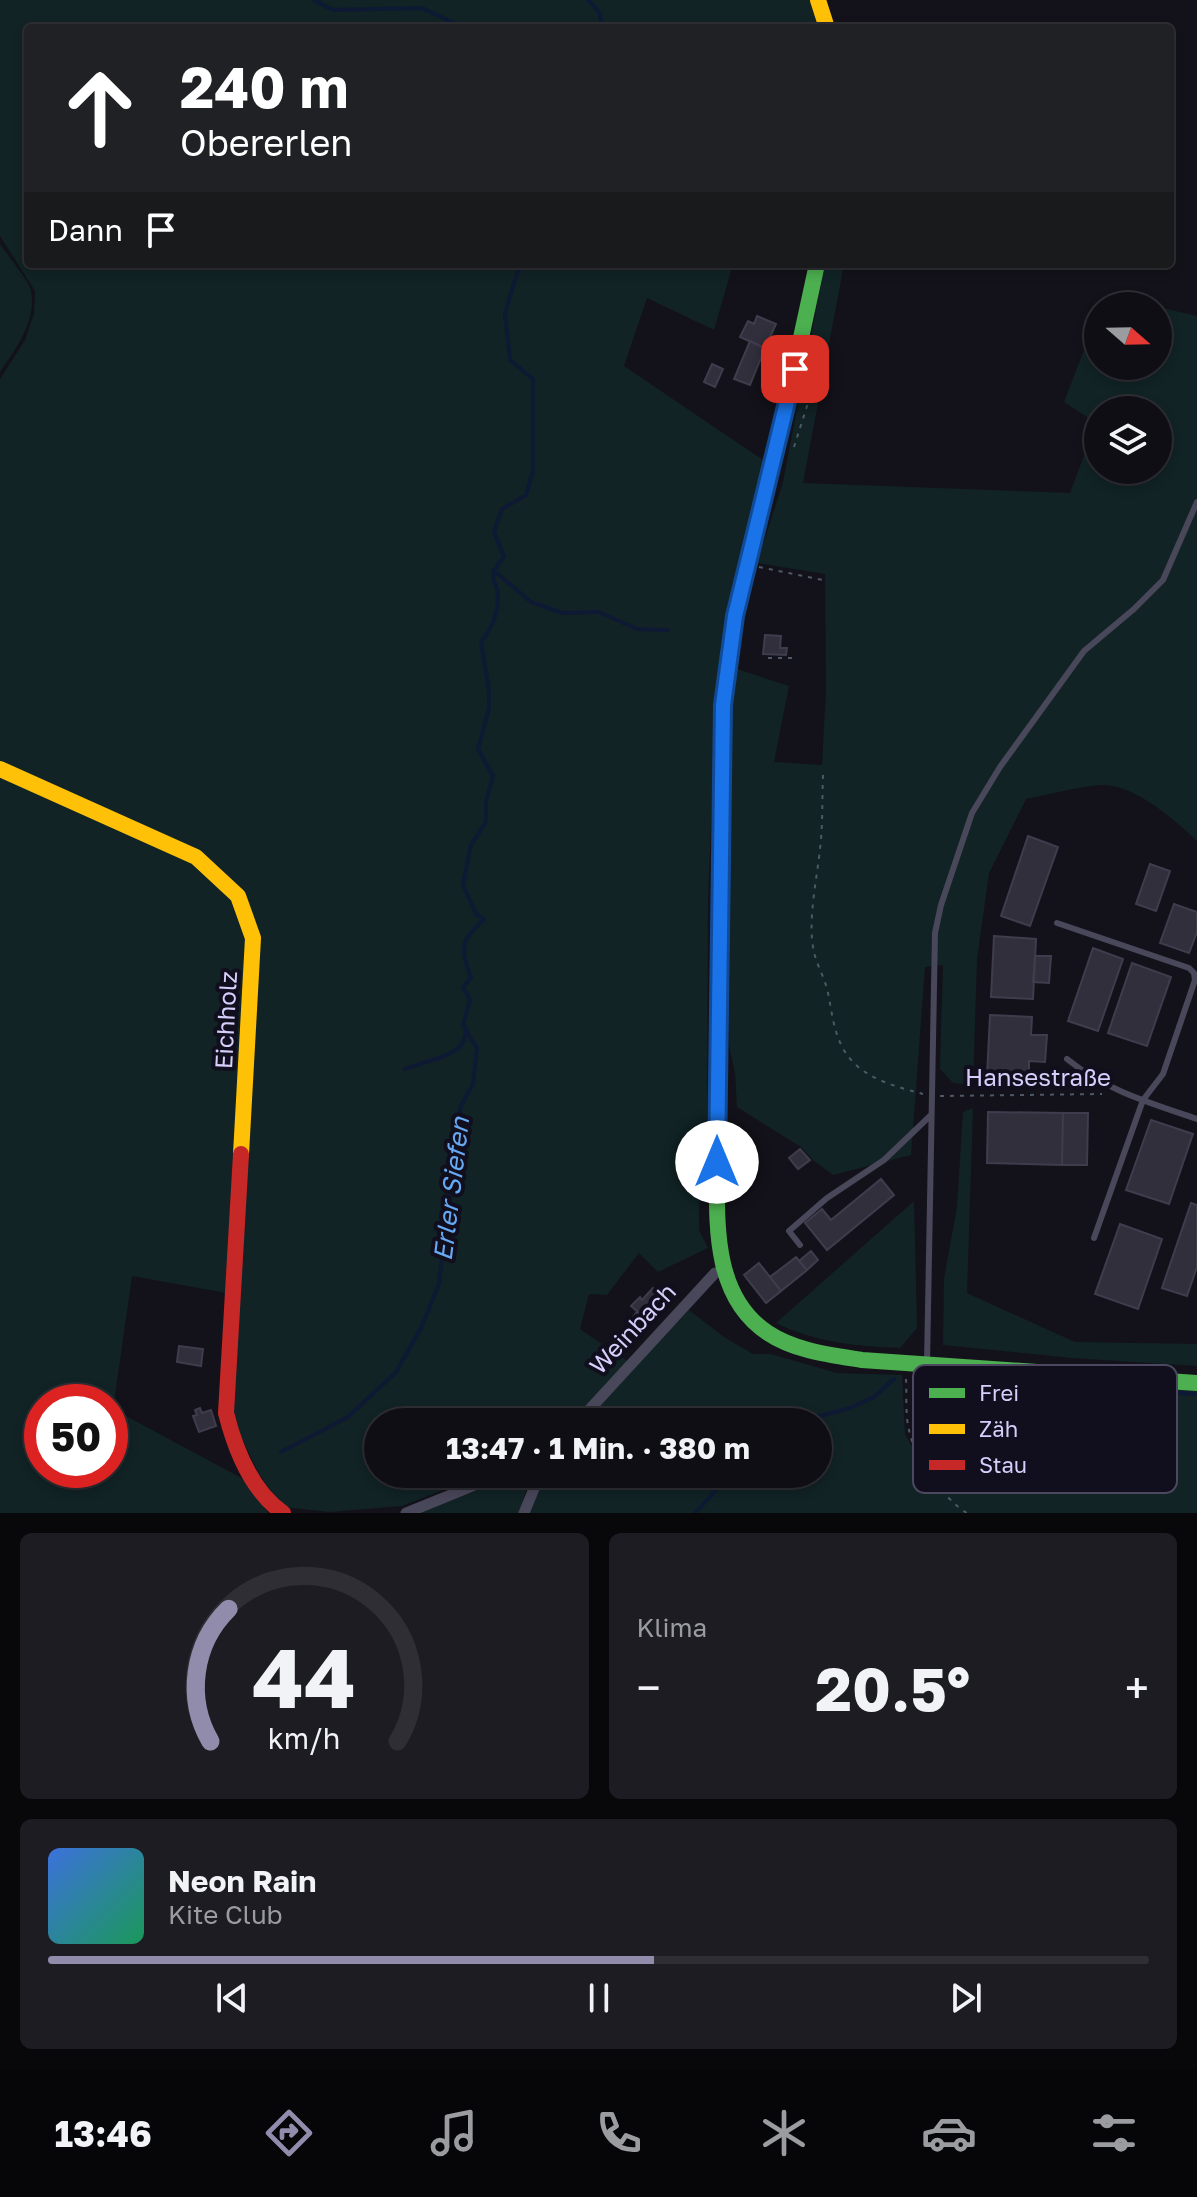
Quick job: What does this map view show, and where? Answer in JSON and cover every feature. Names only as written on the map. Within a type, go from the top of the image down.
[{"type":"main road","points":[[818,0],[826,24]]},
{"type":"main road","points":[[816,268],[776,453],[746,565],[728,657],[721,765],[717,1099],[720,1257],[730,1287],[746,1313],[760,1327],[784,1342],[827,1354],[941,1365]]},
{"type":"main road","name":"Eichholz","points":[[0,769],[196,857],[238,896],[253,938],[226,1404],[228,1422],[253,1481],[268,1504],[283,1513]]},
{"type":"main road","points":[[1177,1382],[1197,1383]]},
{"type":"street","name":"Weinbach","points":[[591,1408],[715,1273],[724,1271]]},
{"type":"street","points":[[406,1513],[468,1488]]},
{"type":"street","points":[[524,1513],[534,1488]]},
{"type":"lane","points":[[927,1364],[935,933],[941,905],[972,813],[1000,767],[1084,651],[1163,580],[1197,502]]},
{"type":"lane","name":"Hansestraße","points":[[1057,923],[1189,968],[1195,980],[1163,1074],[1143,1100],[1094,1238]]},
{"type":"lane","points":[[1067,1059],[1089,1077],[1123,1094]]},
{"type":"lane","name":"Hansestraße","points":[[1123,1094],[1197,1119]]},
{"type":"lane","points":[[800,1245],[789,1231],[827,1198],[884,1160],[931,1116]]},
{"type":"path","points":[[776,453],[786,455],[792,451],[820,365]]},
{"type":"path","points":[[746,565],[823,580]]},
{"type":"path","points":[[768,658],[793,658]]},
{"type":"path","points":[[823,775],[822,831],[814,886],[813,938],[814,952],[825,979],[833,1027],[852,1062],[876,1079],[932,1097]]},
{"type":"path","name":"Hansestraße","points":[[932,1097],[959,1094],[1123,1094]]},
{"type":"path","points":[[905,1362],[909,1432],[913,1440]]},
{"type":"path","points":[[945,1493],[955,1506],[967,1513]]},
{"type":"shaded area","points":[[0,0],[814,0],[822,24],[24,24],[24,268],[732,268],[714,330],[647,298],[624,366],[763,460],[725,626],[715,726],[708,899],[707,1149],[699,1198],[699,1230],[708,1248],[658,1272],[639,1253],[607,1295],[589,1294],[580,1329],[630,1363],[587,1408],[364,1408],[364,1488],[448,1488],[402,1506],[330,1512],[283,1507],[260,1476],[232,1418],[255,937],[218,872],[0,767],[0,379],[25,340],[34,314],[35,291],[0,236]]},
{"type":"shaded area","points":[[0,244],[26,281],[32,302],[28,324],[0,372]]},
{"type":"shaded area","points":[[824,268],[843,268],[803,483],[1070,493],[1084,455],[1084,484],[1172,484],[1172,396],[1084,396],[1084,415],[1064,402],[1084,350],[1084,380],[1172,380],[1172,310],[1197,316],[1197,841],[1153,804],[1113,786],[1082,787],[1026,799],[989,873],[977,959],[973,1085],[953,1083],[940,1069],[943,965],[925,967],[911,1155],[833,1175],[801,1147],[737,1107],[735,1073],[729,1046],[730,736],[734,668],[789,686],[774,762],[822,765],[826,690],[825,574],[757,563],[783,482]]},
{"type":"shaded area","points":[[0,772],[194,860],[235,898],[251,939],[232,1294],[132,1276],[117,1384],[24,1384],[24,1488],[128,1488],[128,1417],[247,1481],[268,1513],[0,1513]]},
{"type":"shaded area","points":[[973,1108],[967,1293],[1075,1342],[1197,1344],[1197,1366],[943,1345],[944,1278],[957,1207],[963,1112]]},
{"type":"shaded area","points":[[914,1201],[917,1328],[900,1348],[837,1342],[806,1335],[776,1323]]},
{"type":"shaded area","points":[[689,1310],[724,1337],[753,1354],[771,1354],[837,1373],[902,1375],[905,1434],[913,1448],[913,1493],[1177,1493],[1177,1387],[1197,1388],[1197,1513],[528,1513],[540,1488],[832,1488],[832,1408],[598,1408],[630,1369]]},
{"type":"shaded area","points":[[484,1488],[527,1488],[519,1513],[417,1513]]},
{"type":"building","points":[[757,316],[776,324],[765,348],[740,337],[748,321],[754,324]]},
{"type":"building","points":[[750,341],[765,348],[750,385],[734,379]]},
{"type":"building","points":[[712,364],[723,369],[715,387],[704,382]]},
{"type":"building","points":[[765,635],[781,636],[780,648],[787,648],[786,655],[763,654]]},
{"type":"building","points":[[1028,836],[1058,847],[1030,926],[1001,916]]},
{"type":"building","points":[[1150,864],[1170,871],[1156,911],[1136,904]]},
{"type":"building","points":[[1174,904],[1197,912],[1197,932],[1189,953],[1160,943]]},
{"type":"building","points":[[994,936],[1036,939],[1033,999],[991,997]]},
{"type":"building","points":[[1093,948],[1123,959],[1098,1031],[1068,1021]]},
{"type":"building","points":[[1035,956],[1051,956],[1049,983],[1033,982]]},
{"type":"building","points":[[1132,963],[1171,977],[1147,1046],[1108,1033]]},
{"type":"building","points":[[990,1015],[1032,1017],[1031,1035],[1047,1035],[1045,1062],[1029,1061],[1029,1078],[987,1076]]},
{"type":"building","points":[[988,1112],[1063,1113],[1062,1165],[987,1163]]},
{"type":"building","points":[[1063,1113],[1088,1113],[1087,1165],[1062,1165]]},
{"type":"building","points":[[1151,1120],[1193,1134],[1169,1204],[1126,1190]]},
{"type":"building","points":[[800,1149],[810,1160],[798,1169],[789,1158]]},
{"type":"building","points":[[881,1179],[894,1195],[827,1250],[805,1223],[822,1209],[831,1220]]},
{"type":"building","points":[[1191,1203],[1197,1205],[1197,1267],[1187,1296],[1162,1288]]},
{"type":"building","points":[[1120,1224],[1162,1239],[1138,1309],[1095,1294]]},
{"type":"building","points":[[811,1251],[818,1260],[807,1270],[799,1261]]},
{"type":"building","points":[[796,1257],[807,1270],[781,1291],[770,1277]]},
{"type":"building","points":[[759,1263],[781,1291],[766,1303],[744,1275]]},
{"type":"building","points":[[653,1288],[666,1299],[647,1320],[631,1306]]},
{"type":"building","points":[[637,1312],[647,1320],[638,1330],[629,1322]]},
{"type":"building","points":[[179,1346],[203,1349],[201,1366],[177,1362]]},
{"type":"building","points":[[200,1408],[202,1413],[211,1410],[216,1426],[199,1432],[193,1416],[197,1415],[195,1410]]},
{"type":"waterway","name":"Erler Siefen","points":[[314,0],[333,10],[422,8],[456,24]]},
{"type":"waterway","points":[[588,0],[600,13],[601,24]]},
{"type":"waterway","name":"Erler Siefen","points":[[281,1452],[348,1417],[396,1372],[421,1328],[439,1284],[459,1148],[460,1108],[473,1084],[477,1048],[463,1025],[470,1000],[463,987],[471,978],[464,946],[484,919],[476,914],[463,885],[471,845],[486,822],[486,802],[493,776],[478,749],[489,708],[481,642],[495,616],[498,592],[493,575],[504,557],[494,532],[502,509],[526,495],[533,471],[533,379],[510,360],[505,313],[519,268]]},
{"type":"waterway","points":[[493,570],[531,602],[563,613],[599,612],[637,629],[668,630]]},
{"type":"waterway","points":[[405,1069],[452,1053],[463,1042],[466,1030]]},
{"type":"waterway","points":[[832,1413],[874,1397],[894,1379]]},
{"type":"waterway","points":[[1177,1393],[1197,1394]]},
{"type":"waterway","points":[[695,1513],[718,1488]]},
{"type":"traffic: fast","points":[[734,625],[816,268]]},
{"type":"traffic: fast","points":[[718,1065],[718,1233],[727,1279],[736,1299],[768,1333],[801,1348],[862,1360],[935,1365]]},
{"type":"traffic: fast","points":[[1177,1382],[1197,1383]]},
{"type":"traffic: slow","points":[[818,0],[826,24]]},
{"type":"traffic: slow","points":[[0,769],[196,857],[238,896],[253,938],[241,1154]]},
{"type":"traffic: jam","points":[[718,1065],[721,749],[728,657],[734,625]]},
{"type":"traffic: jam","points":[[241,1154],[226,1413],[246,1468],[262,1493],[283,1513]]},
{"type":"route","points":[[717,1162],[723,705],[735,616],[795,369]]}]
